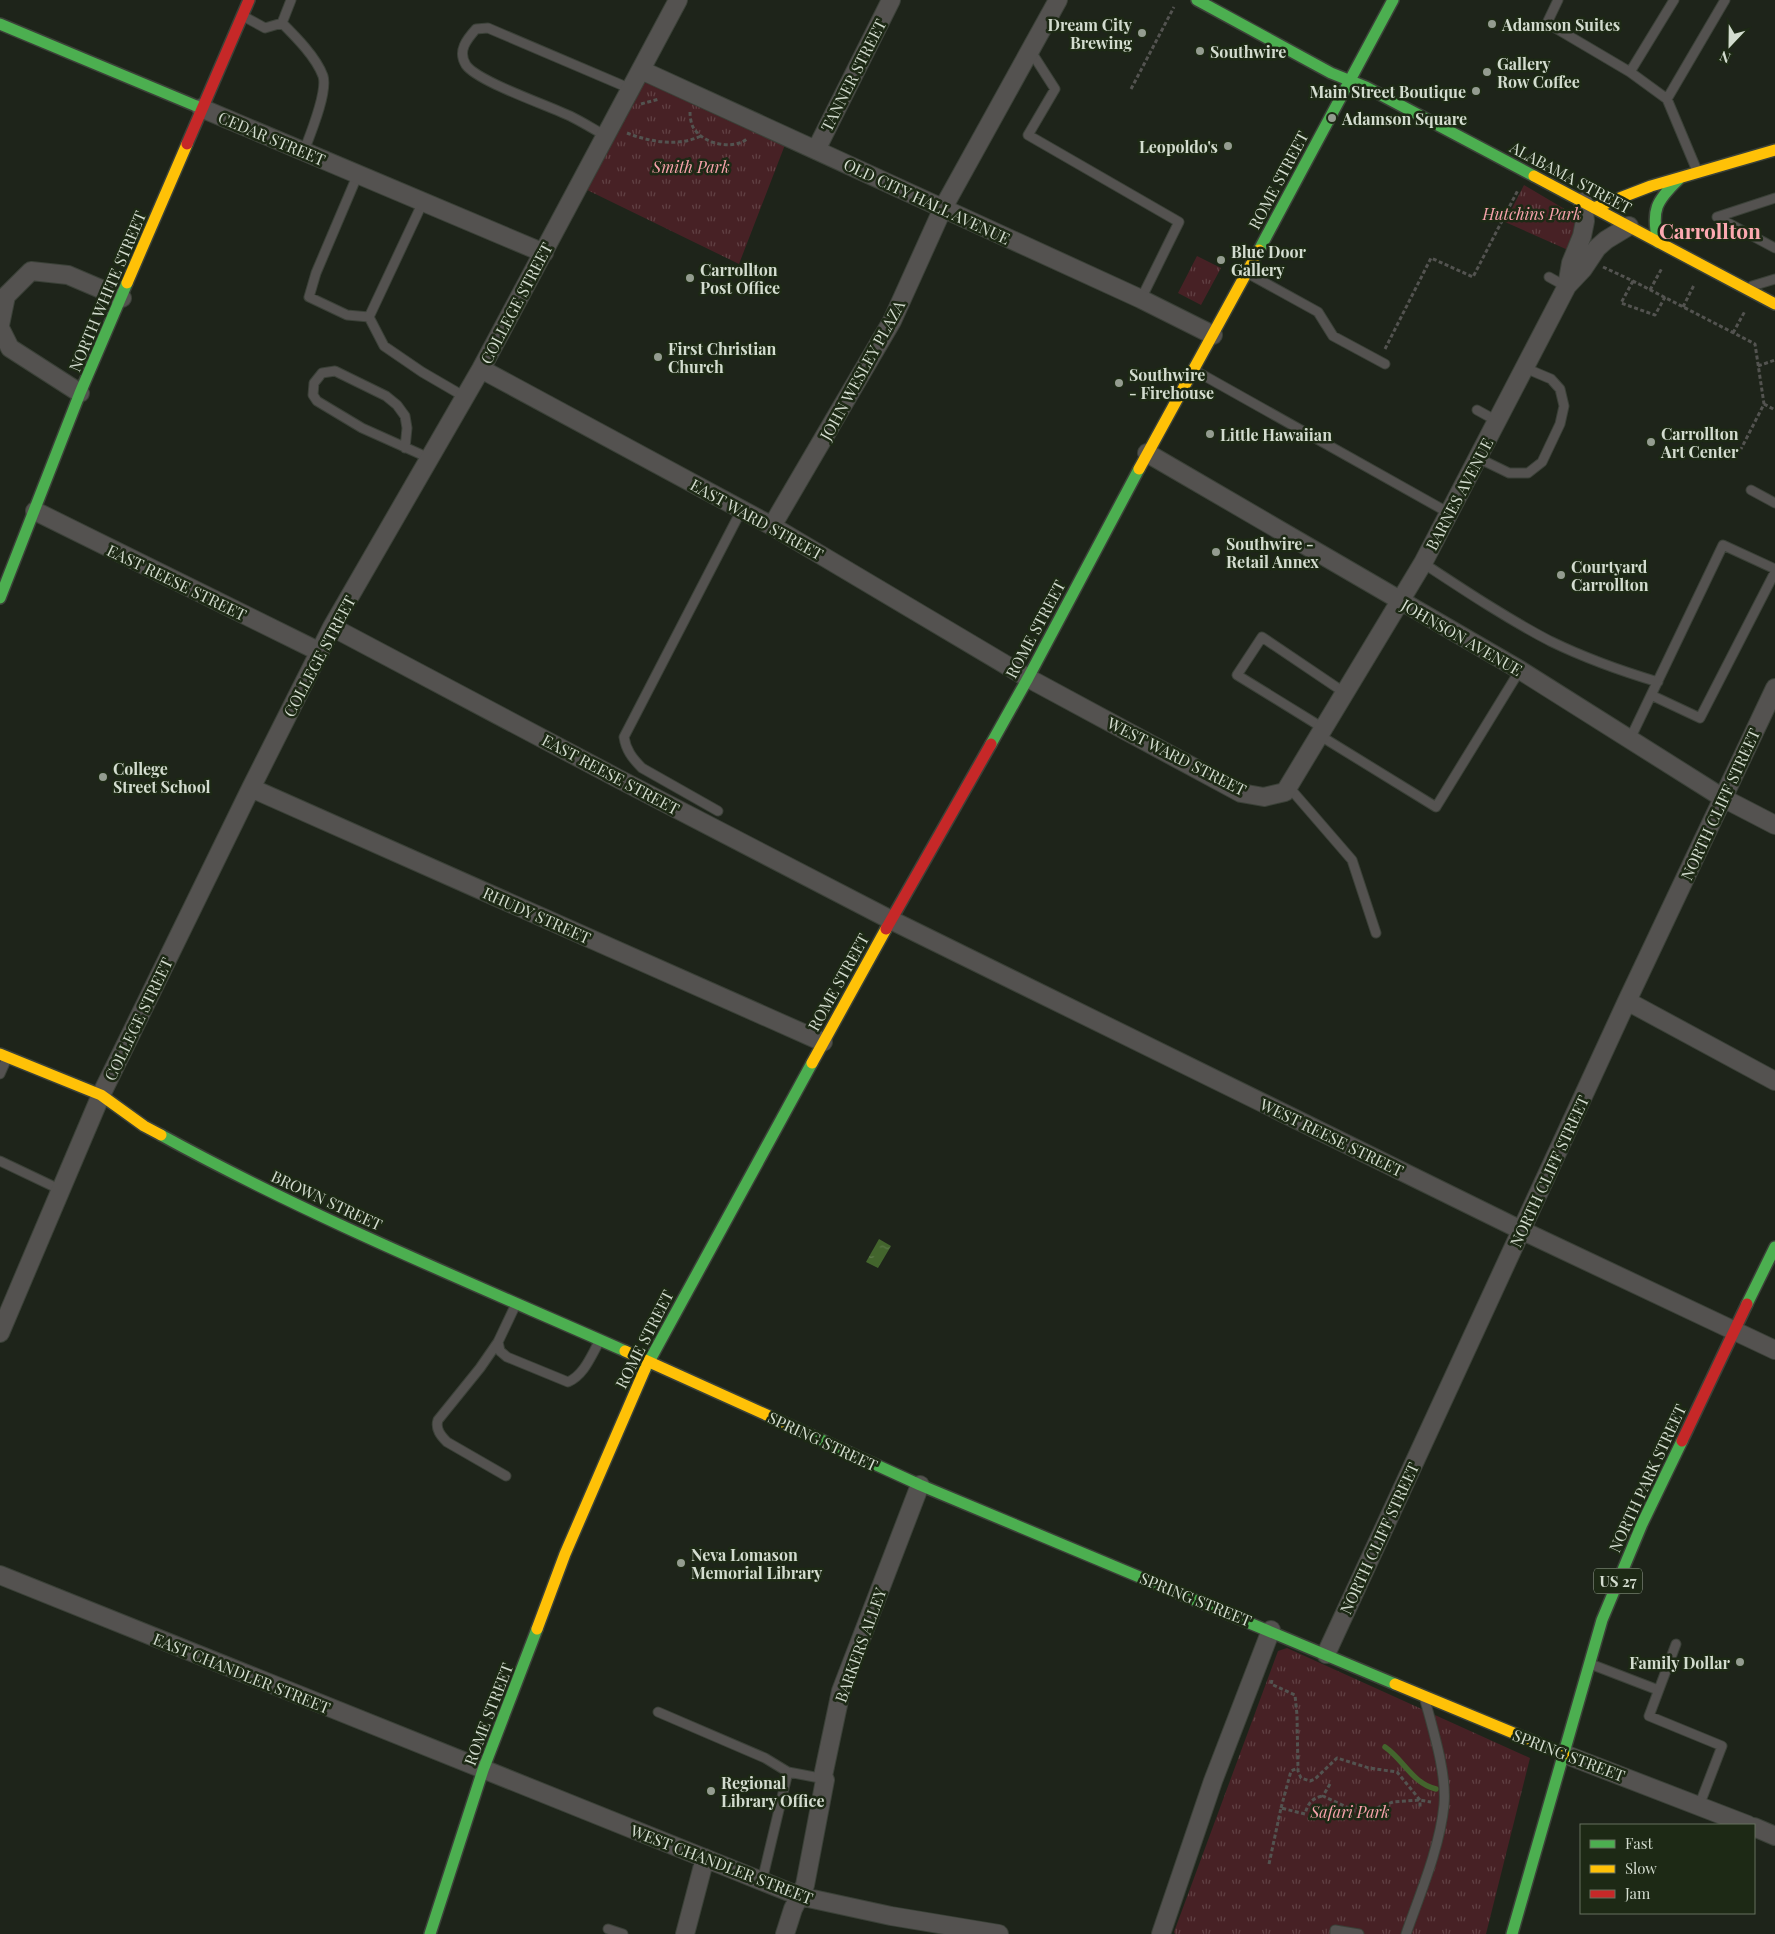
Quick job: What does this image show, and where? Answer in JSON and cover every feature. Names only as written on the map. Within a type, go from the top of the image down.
[{"type":"street","name":"NORTH WHITE STREET","points":[[0,598],[80,393],[250,0]]},
{"type":"street","name":"COLLEGE STREET","points":[[0,1333],[101,1095],[332,627],[481,369],[678,0]]},
{"type":"street","name":"TANNER STREET","points":[[816,150],[891,0]]},
{"type":"street","name":"JOHN WESLEY PLAZA","points":[[772,526],[892,321],[943,208],[1058,0]]},
{"type":"street","name":"ALABAMA STREET","points":[[1197,0],[1330,73],[1366,87],[1745,288],[1773,301]]},
{"type":"street","name":"ROME STREET","points":[[430,1934],[483,1770],[566,1554],[648,1361],[823,1042],[1028,678],[1147,453],[1247,273],[1393,0]]},
{"type":"street","name":"CEDAR STREET","points":[[0,24],[544,253]]},
{"type":"street","name":"OLD CITY HALL AVENUE","points":[[641,70],[1141,299],[1213,335]]},
{"type":"street","points":[[1567,286],[1571,263],[1582,236],[1588,205],[1775,150]]},
{"type":"street","points":[[1658,242],[1653,221],[1655,207],[1663,194],[1680,179]]},
{"type":"street","points":[[1567,286],[1584,269],[1596,248],[1629,226]]},
{"type":"street","points":[[80,393],[10,348],[0,326],[6,296],[32,271],[68,276],[122,298]]},
{"type":"street","name":"BARNES AVENUE","points":[[1343,695],[1423,563],[1567,286]]},
{"type":"street","name":"EAST WARD STREET","points":[[481,369],[742,509],[1028,678]]},
{"type":"street","name":"JOHNSON AVENUE","points":[[1147,453],[1520,670],[1723,798],[1775,824]]},
{"type":"street","name":"EAST REESE STREET","points":[[35,511],[320,652]]},
{"type":"street","name":"EAST REESE STREET","points":[[332,627],[891,920]]},
{"type":"street","name":"WEST WARD STREET","points":[[1028,678],[1241,793],[1264,797],[1285,792],[1288,786]]},
{"type":"street","name":"NORTH CLIFF STREET","points":[[1326,1654],[1521,1230],[1775,688]]},
{"type":"street","points":[[1288,786],[1343,695]]},
{"type":"street","name":"RHUDY STREET","points":[[251,788],[823,1042]]},
{"type":"street","name":"WEST REESE STREET","points":[[891,920],[1521,1230],[1775,1350]]},
{"type":"street","points":[[1627,1002],[1775,1081]]},
{"type":"street","name":"BROWN STREET","points":[[4,1056],[101,1095],[144,1126],[208,1161],[373,1240],[648,1361]]},
{"type":"street","name":"NORTH PARK STREET","points":[[1512,1934],[1602,1620],[1642,1524],[1775,1247]]},
{"type":"street","name":"SPRING STREET","points":[[648,1361],[920,1485],[1271,1630],[1425,1697],[1564,1754],[1745,1824]]},
{"type":"street","name":"BARKERS ALLEY","points":[[785,1934],[805,1885],[825,1780],[823,1776],[841,1691],[920,1485]]},
{"type":"street","name":"EAST CHANDLER STREET","points":[[0,1576],[483,1770]]},
{"type":"street","points":[[1160,1934],[1212,1781],[1271,1630]]},
{"type":"street","name":"WEST CHANDLER STREET","points":[[483,1770],[799,1896],[891,1916],[999,1934]]},
{"type":"street","points":[[1755,1828],[1775,1836]]},
{"type":"street","points":[[686,1934],[705,1858]]},
{"type":"lane","points":[[282,23],[291,0]]},
{"type":"lane","points":[[1558,0],[1546,23],[1630,72],[1667,99],[1698,173]]},
{"type":"lane","points":[[1630,72],[1674,0]]},
{"type":"lane","points":[[1667,99],[1725,0]]},
{"type":"lane","points":[[243,15],[265,28],[282,23]]},
{"type":"lane","points":[[282,23],[305,46],[323,77],[320,106],[304,151]]},
{"type":"lane","points":[[608,132],[483,79],[467,66],[462,55],[465,41],[476,28],[488,28],[631,89]]},
{"type":"lane","points":[[1030,50],[1055,89],[1028,135],[1180,222],[1141,299]]},
{"type":"lane","points":[[358,174],[316,273],[309,297],[346,315],[369,318]]},
{"type":"lane","points":[[1775,198],[1717,216],[1775,248]]},
{"type":"lane","points":[[369,318],[423,202]]},
{"type":"lane","points":[[1247,273],[1318,312],[1333,336],[1382,362]]},
{"type":"lane","points":[[1549,277],[1567,286]]},
{"type":"lane","points":[[1745,288],[1775,279]]},
{"type":"lane","points":[[369,318],[384,346],[464,397]]},
{"type":"lane","points":[[1478,458],[1509,473],[1528,473],[1542,462],[1560,424],[1564,406],[1560,389],[1551,379],[1525,368]]},
{"type":"lane","points":[[1193,370],[1449,513]]},
{"type":"lane","points":[[405,448],[407,428],[405,416],[397,405],[386,396],[335,371],[322,373],[314,383],[313,396],[317,401],[362,428],[405,448],[429,458]]},
{"type":"lane","points":[[1477,410],[1497,421]]},
{"type":"lane","points":[[1751,490],[1775,503]]},
{"type":"lane","points":[[718,811],[642,768],[626,746],[624,737],[742,509]]},
{"type":"lane","points":[[1630,739],[1651,695],[1658,682],[1723,545],[1775,570],[1700,718],[1651,695]]},
{"type":"lane","points":[[1423,563],[1550,641],[1591,659],[1658,682]]},
{"type":"lane","points":[[1343,695],[1262,637],[1237,675],[1436,807],[1520,670]]},
{"type":"lane","points":[[1288,786],[1352,860],[1376,933]]},
{"type":"lane","points":[[0,1074],[4,1056]]},
{"type":"lane","points":[[0,1161],[61,1190]]},
{"type":"lane","points":[[506,1476],[447,1442],[440,1435],[436,1425],[453,1399],[480,1368],[498,1342],[516,1304]]},
{"type":"lane","points":[[498,1342],[500,1351],[508,1357],[568,1382],[574,1379],[582,1370],[600,1340]]},
{"type":"lane","points":[[1676,1644],[1649,1716],[1722,1746],[1698,1806]]},
{"type":"lane","points":[[1590,1664],[1658,1690]]},
{"type":"lane","points":[[1406,1934],[1434,1855],[1444,1805],[1443,1782],[1435,1735],[1425,1697]]},
{"type":"lane","points":[[658,1712],[765,1758],[788,1772],[825,1780]]},
{"type":"lane","points":[[762,1881],[788,1772]]},
{"type":"lane","points":[[608,1929],[623,1934]]},
{"type":"lane","points":[[1335,1934],[1335,1930],[1359,1934]]},
{"type":"path","points":[[1131,89],[1174,8]]},
{"type":"path","points":[[619,111],[689,92],[690,115],[693,127],[701,136],[726,145],[738,145],[746,141],[760,124]]},
{"type":"path","points":[[608,132],[665,142],[689,142],[701,136]]},
{"type":"path","points":[[1382,362],[1431,258],[1473,277],[1519,190]]},
{"type":"path","points":[[1598,265],[1756,344],[1764,404],[1741,449]]},
{"type":"path","points":[[1650,290],[1663,266]]},
{"type":"path","points":[[1633,281],[1621,303],[1655,315],[1665,297]]},
{"type":"path","points":[[1683,307],[1695,284]]},
{"type":"path","points":[[1733,332],[1745,310]]},
{"type":"path","points":[[1758,366],[1775,360]]},
{"type":"path","points":[[1764,404],[1775,410]]},
{"type":"path","points":[[1273,1675],[1271,1684],[1294,1695],[1297,1715],[1298,1768],[1301,1778],[1310,1781],[1319,1776],[1337,1758],[1369,1768],[1396,1772],[1420,1800],[1420,1808]]},
{"type":"path","points":[[1269,1864],[1280,1808],[1292,1771],[1298,1768]]},
{"type":"path","points":[[1323,1796],[1330,1784]]},
{"type":"path","points":[[1280,1808],[1305,1814],[1310,1801],[1323,1796],[1355,1811],[1374,1809],[1393,1802],[1420,1800],[1444,1805]]},
{"type":"green space","name":"Smith Park","points":[[641,70],[788,137],[739,264],[579,186]]},
{"type":"green space","name":"Hutchins Park","points":[[1524,185],[1573,214],[1578,226],[1568,250],[1505,222]]},
{"type":"green space","points":[[1197,256],[1221,268],[1201,305],[1178,293]]},
{"type":"green space","name":"Safari Park","points":[[1287,1648],[1530,1758],[1486,1934],[1175,1934],[1174,1932],[1278,1651]]},
{"type":"water","points":[[879,1239],[891,1246],[878,1268],[866,1262]]},
{"type":"waterway","points":[[1385,1747],[1421,1782],[1436,1789]]},
{"type":"traffic: fast","points":[[1197,0],[1331,73],[1366,87],[1534,176]]},
{"type":"traffic: fast","points":[[1259,250],[1393,0]]},
{"type":"traffic: fast","points":[[0,24],[201,108]]},
{"type":"traffic: fast","points":[[1658,242],[1655,222],[1657,207],[1660,200],[1679,179]]},
{"type":"traffic: fast","points":[[0,598],[80,393],[127,283]]},
{"type":"traffic: fast","points":[[991,744],[1139,469]]},
{"type":"traffic: fast","points":[[645,1369],[812,1063]]},
{"type":"traffic: fast","points":[[161,1135],[274,1194],[449,1274],[625,1351]]},
{"type":"traffic: fast","points":[[1747,1304],[1775,1247]]},
{"type":"traffic: fast","points":[[800,1430],[920,1485],[1395,1684]]},
{"type":"traffic: fast","points":[[1512,1934],[1602,1620],[1642,1524],[1682,1441]]},
{"type":"traffic: fast","points":[[430,1934],[483,1770],[537,1629]]},
{"type":"traffic: slow","points":[[127,283],[187,144]]},
{"type":"traffic: slow","points":[[1594,208],[1651,186],[1775,150]]},
{"type":"traffic: slow","points":[[1534,176],[1775,304]]},
{"type":"traffic: slow","points":[[1139,469],[1259,250]]},
{"type":"traffic: slow","points":[[812,1063],[886,929]]},
{"type":"traffic: slow","points":[[0,1054],[101,1095],[144,1126],[161,1135]]},
{"type":"traffic: slow","points":[[625,1351],[800,1430]]},
{"type":"traffic: slow","points":[[537,1629],[565,1554],[645,1369]]},
{"type":"traffic: slow","points":[[1395,1684],[1564,1754]]},
{"type":"traffic: jam","points":[[187,144],[249,0]]},
{"type":"traffic: jam","points":[[886,929],[991,744]]},
{"type":"traffic: jam","points":[[1682,1441],[1747,1304]]},
{"type":"place","name":"Adamson Suites","points":[[1492,24]]},
{"type":"place","name":"Dream City Brewing","points":[[1142,33]]},
{"type":"place","name":"Southwire","points":[[1200,51]]},
{"type":"place","name":"Gallery Row Coffee","points":[[1487,72]]},
{"type":"place","name":"Main Street Boutique","points":[[1476,91]]},
{"type":"place","name":"Adamson Square","points":[[1332,118]]},
{"type":"place","name":"Leopoldo's","points":[[1228,146]]},
{"type":"place","name":"Blue Door Gallery","points":[[1221,260]]},
{"type":"place","name":"Carrollton Post Office","points":[[690,278]]},
{"type":"place","name":"First Christian Church","points":[[658,357]]},
{"type":"place","name":"Southwire - Firehouse","points":[[1119,383]]},
{"type":"place","name":"Little Hawaiian","points":[[1210,434]]},
{"type":"place","name":"Carrollton Art Center","points":[[1651,442]]},
{"type":"place","name":"Southwire - Retail Annex","points":[[1216,552]]},
{"type":"place","name":"Courtyard Carrollton","points":[[1561,575]]},
{"type":"place","name":"College Street School","points":[[103,777]]},
{"type":"place","name":"Neva Lomason Memorial Library","points":[[681,1563]]},
{"type":"place","name":"Family Dollar","points":[[1740,1662]]},
{"type":"place","name":"Regional Library Office","points":[[711,1791]]},
{"type":"district","name":"Carrollton","points":[[1710,230]]}]
